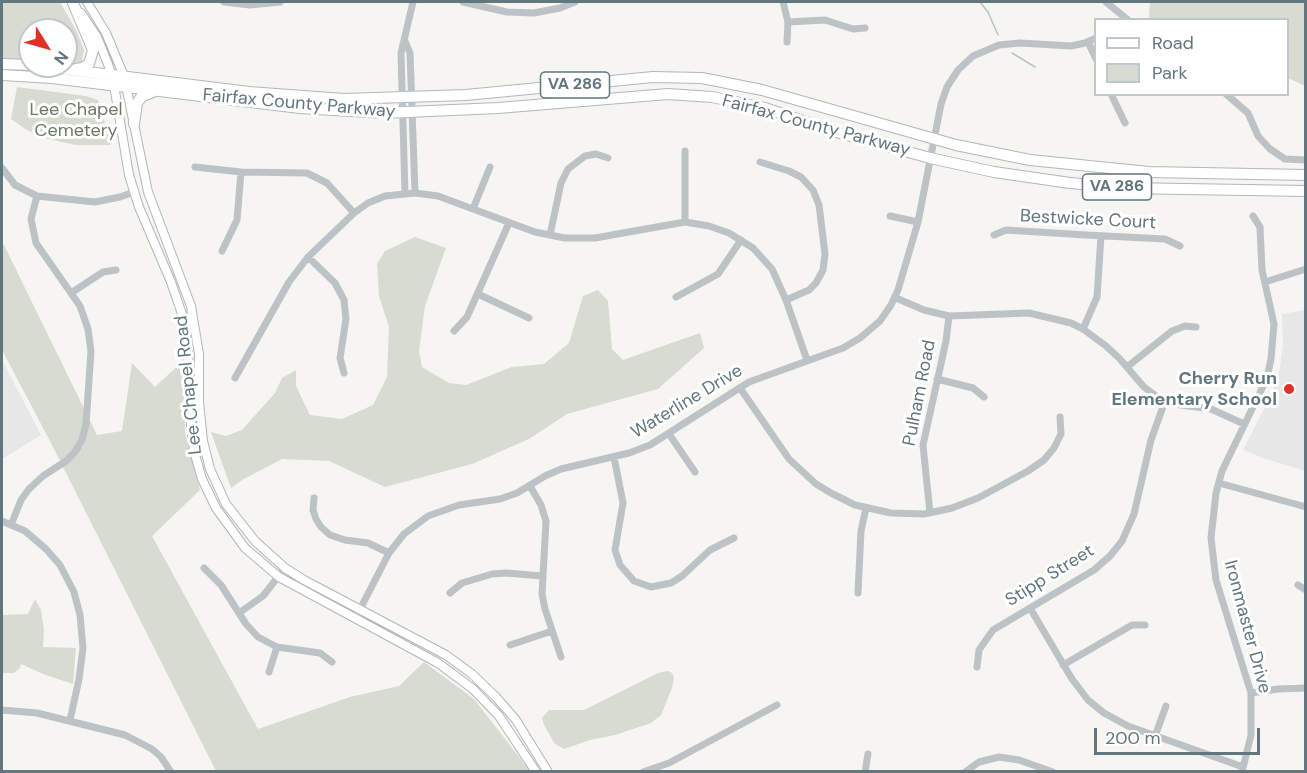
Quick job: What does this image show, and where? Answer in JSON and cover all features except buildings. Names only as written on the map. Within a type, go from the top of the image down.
[{"type":"highway","points":[[72,2],[93,50],[89,64],[78,69]]},
{"type":"highway","points":[[2,64],[18,65]]},
{"type":"highway","name":"Fairfax County Parkway","points":[[78,72],[125,82],[344,99],[465,95],[653,77],[702,78],[762,90],[934,140],[1030,160],[1111,169],[1305,175]]},
{"type":"highway","name":"Fairfax County Parkway","points":[[2,75],[112,80]]},
{"type":"highway","name":"Fairfax County Parkway","points":[[125,82],[160,91],[300,108],[407,113],[668,94],[712,98],[765,108],[829,130],[930,158],[994,172],[1102,186],[1305,191]]},
{"type":"highway","points":[[134,124],[135,108],[139,99],[146,93],[160,91]]},
{"type":"main road","name":"Lee Chapel Road","points":[[72,2],[97,37],[112,80],[124,151],[134,192],[183,317],[188,354],[190,425],[194,451],[202,479],[216,508],[237,538],[258,561],[279,577],[438,663],[473,689],[499,716],[536,771]]},
{"type":"main road","name":"Lee Chapel Road","points":[[87,2],[106,33],[125,82],[148,192],[191,306],[199,354],[199,402],[203,441],[214,480],[226,504],[240,525],[262,549],[285,568],[446,655],[484,685],[516,720],[548,771]]},
{"type":"main road","points":[[188,354],[199,354]]},
{"type":"street","points":[[224,2],[250,5],[280,2]]},
{"type":"street","points":[[405,193],[410,53],[405,41],[413,2]]},
{"type":"street","points":[[463,2],[507,12],[534,13],[560,8],[575,2]]},
{"type":"street","points":[[783,2],[788,22],[787,42]]},
{"type":"street","points":[[1106,2],[1118,17]]},
{"type":"street","points":[[788,22],[825,20],[853,29],[865,28]]},
{"type":"street","name":"Waterline Drive","points":[[355,619],[389,553],[411,528],[435,513],[459,505],[500,499],[530,486],[561,468],[650,445],[740,387],[763,376],[843,348],[860,338],[880,321],[896,298],[918,222],[941,104],[947,87],[958,70],[973,56],[989,48],[1008,43],[1071,46],[1092,40]]},
{"type":"street","points":[[1112,96],[1125,123]]},
{"type":"street","points":[[1228,96],[1248,113],[1258,136],[1270,149],[1285,159],[1305,160]]},
{"type":"street","points":[[407,98],[416,193]]},
{"type":"street","points":[[685,151],[685,222]]},
{"type":"street","points":[[550,236],[561,183],[568,169],[577,160],[591,154],[608,158]]},
{"type":"street","points":[[760,162],[801,177],[813,190],[819,205],[825,254],[823,270],[812,287],[786,300]]},
{"type":"street","points":[[474,208],[490,166]]},
{"type":"street","points":[[195,167],[241,172],[301,172],[313,175],[327,183],[354,213]]},
{"type":"street","points":[[2,168],[15,184],[37,196],[95,202],[134,192]]},
{"type":"street","points":[[222,251],[237,220],[241,172]]},
{"type":"street","points":[[234,378],[289,282],[308,257],[354,213],[375,200],[405,193],[438,196],[509,223],[550,236],[570,239],[596,238],[685,222],[718,228],[753,248],[767,263],[786,300],[807,360]]},
{"type":"street","points":[[11,525],[21,500],[29,489],[43,476],[70,458],[85,433],[90,340],[85,317],[41,251],[34,236],[31,219],[37,196]]},
{"type":"street","points":[[890,216],[918,222]]},
{"type":"street","name":"Ironmaster Drive","points":[[1243,769],[1251,735],[1251,693],[1221,595],[1214,566],[1211,538],[1219,483],[1267,378],[1272,359],[1274,332],[1261,261],[1260,227],[1253,216]]},
{"type":"street","points":[[454,331],[467,318],[509,223]]},
{"type":"street","name":"Bestwicke Court","points":[[994,235],[1006,230],[1165,239],[1180,246]]},
{"type":"street","points":[[1083,329],[1097,297],[1101,236]]},
{"type":"street","points":[[676,297],[718,274],[741,240]]},
{"type":"street","points":[[308,257],[335,283],[344,300],[346,318],[340,358],[344,373]]},
{"type":"street","points":[[71,293],[101,273],[109,269],[117,270]]},
{"type":"street","points":[[1265,282],[1305,269]]},
{"type":"street","points":[[478,294],[530,318]]},
{"type":"street","points":[[896,298],[924,310],[949,316],[1029,313],[1055,318],[1083,329],[1106,346],[1144,387],[1165,401],[1211,409],[1244,424]]},
{"type":"street","name":"Pulham Road","points":[[930,513],[923,445],[946,341],[949,316]]},
{"type":"street","points":[[1127,367],[1172,331],[1185,326],[1196,327]]},
{"type":"street","points":[[937,379],[973,388],[984,397]]},
{"type":"street","points":[[740,387],[779,446],[802,472],[831,493],[866,508],[891,513],[930,513],[952,508],[1038,466],[1058,441],[1060,417]]},
{"type":"street","name":"Stipp Street","points":[[977,667],[979,650],[988,635],[999,626],[1094,570],[1122,541],[1134,514],[1151,440],[1165,401]]},
{"type":"street","points":[[669,434],[695,472]]},
{"type":"street","points":[[614,456],[623,502],[616,557],[624,573],[634,581],[651,587],[671,584],[710,550],[734,538]]},
{"type":"street","points":[[1219,483],[1305,507]]},
{"type":"street","points":[[530,486],[541,505],[546,521],[542,600],[561,657]]},
{"type":"street","points":[[314,498],[313,510],[316,519],[330,535],[345,540],[368,543],[389,553]]},
{"type":"street","points":[[858,593],[861,531],[866,508]]},
{"type":"street","points":[[2,521],[32,536],[53,556],[69,582],[77,603],[82,627],[82,659],[70,720]]},
{"type":"street","points":[[204,568],[221,585],[254,633],[277,647],[320,653],[332,662]]},
{"type":"street","points":[[239,613],[263,596],[285,568]]},
{"type":"street","points":[[450,593],[462,583],[492,574],[542,576]]},
{"type":"street","points":[[1298,585],[1305,590]]},
{"type":"street","points":[[1030,608],[1063,665],[1081,692],[1096,707],[1121,723],[1243,769]]},
{"type":"street","points":[[1063,665],[1132,625],[1145,625]]},
{"type":"street","points":[[510,645],[552,631]]},
{"type":"street","points":[[269,672],[277,647]]},
{"type":"street","points":[[1251,693],[1305,688]]},
{"type":"street","points":[[643,771],[669,763],[777,705]]},
{"type":"street","points":[[1155,736],[1166,706]]},
{"type":"street","points":[[2,710],[24,711],[70,720],[139,741],[156,753],[171,771]]},
{"type":"street","points":[[865,771],[867,754]]},
{"type":"street","points":[[965,771],[979,762],[999,757],[1019,760],[1053,771]]},
{"type":"shaded area","name":"Cherry Run Elementary School","points":[[1306,310],[1305,471],[1243,450],[1279,374],[1283,344],[1282,314]]},
{"type":"shaded area","points":[[2,360],[41,435],[2,459]]},
{"type":"green space","points":[[2,2],[60,2],[69,18],[18,18],[18,78],[78,78],[78,35],[84,50],[82,60],[95,87],[2,77]]},
{"type":"green space","points":[[1150,2],[1305,2],[1305,86],[1289,78],[1289,18],[1149,18]]},
{"type":"green space","name":"Lee Chapel Cemetery","points":[[17,87],[86,96],[98,100],[111,145],[75,145],[45,138],[27,130],[11,119]]},
{"type":"green space","points":[[415,237],[446,248],[425,306],[419,351],[422,367],[449,383],[466,385],[512,367],[544,364],[569,343],[583,296],[598,290],[608,301],[612,349],[623,360],[700,333],[704,348],[658,389],[567,414],[529,439],[472,464],[385,487],[329,461],[282,459],[231,488],[211,432],[226,436],[242,430],[275,393],[282,378],[296,370],[296,386],[310,415],[342,419],[373,405],[387,377],[389,327],[379,296],[377,264],[385,251]]},
{"type":"green space","points":[[2,241],[97,435],[122,431],[132,363],[155,387],[184,360],[185,433],[200,490],[152,536],[258,729],[350,697],[399,686],[424,662],[474,699],[530,771],[216,771],[2,350]]},
{"type":"green space","points":[[35,599],[41,610],[44,630],[43,647],[76,648],[73,684],[21,664],[14,673],[2,673],[2,615],[28,614]]},
{"type":"green space","points":[[668,671],[674,678],[672,688],[661,715],[651,723],[564,749],[555,744],[544,725],[542,718],[549,710],[584,710],[658,673]]},
{"type":"waterway","points":[[980,2],[988,12],[998,35]]},
{"type":"waterway","points":[[1012,53],[1035,67]]},
{"type":"place","name":"Cherry Run Elementary School","points":[[1289,389]]}]
